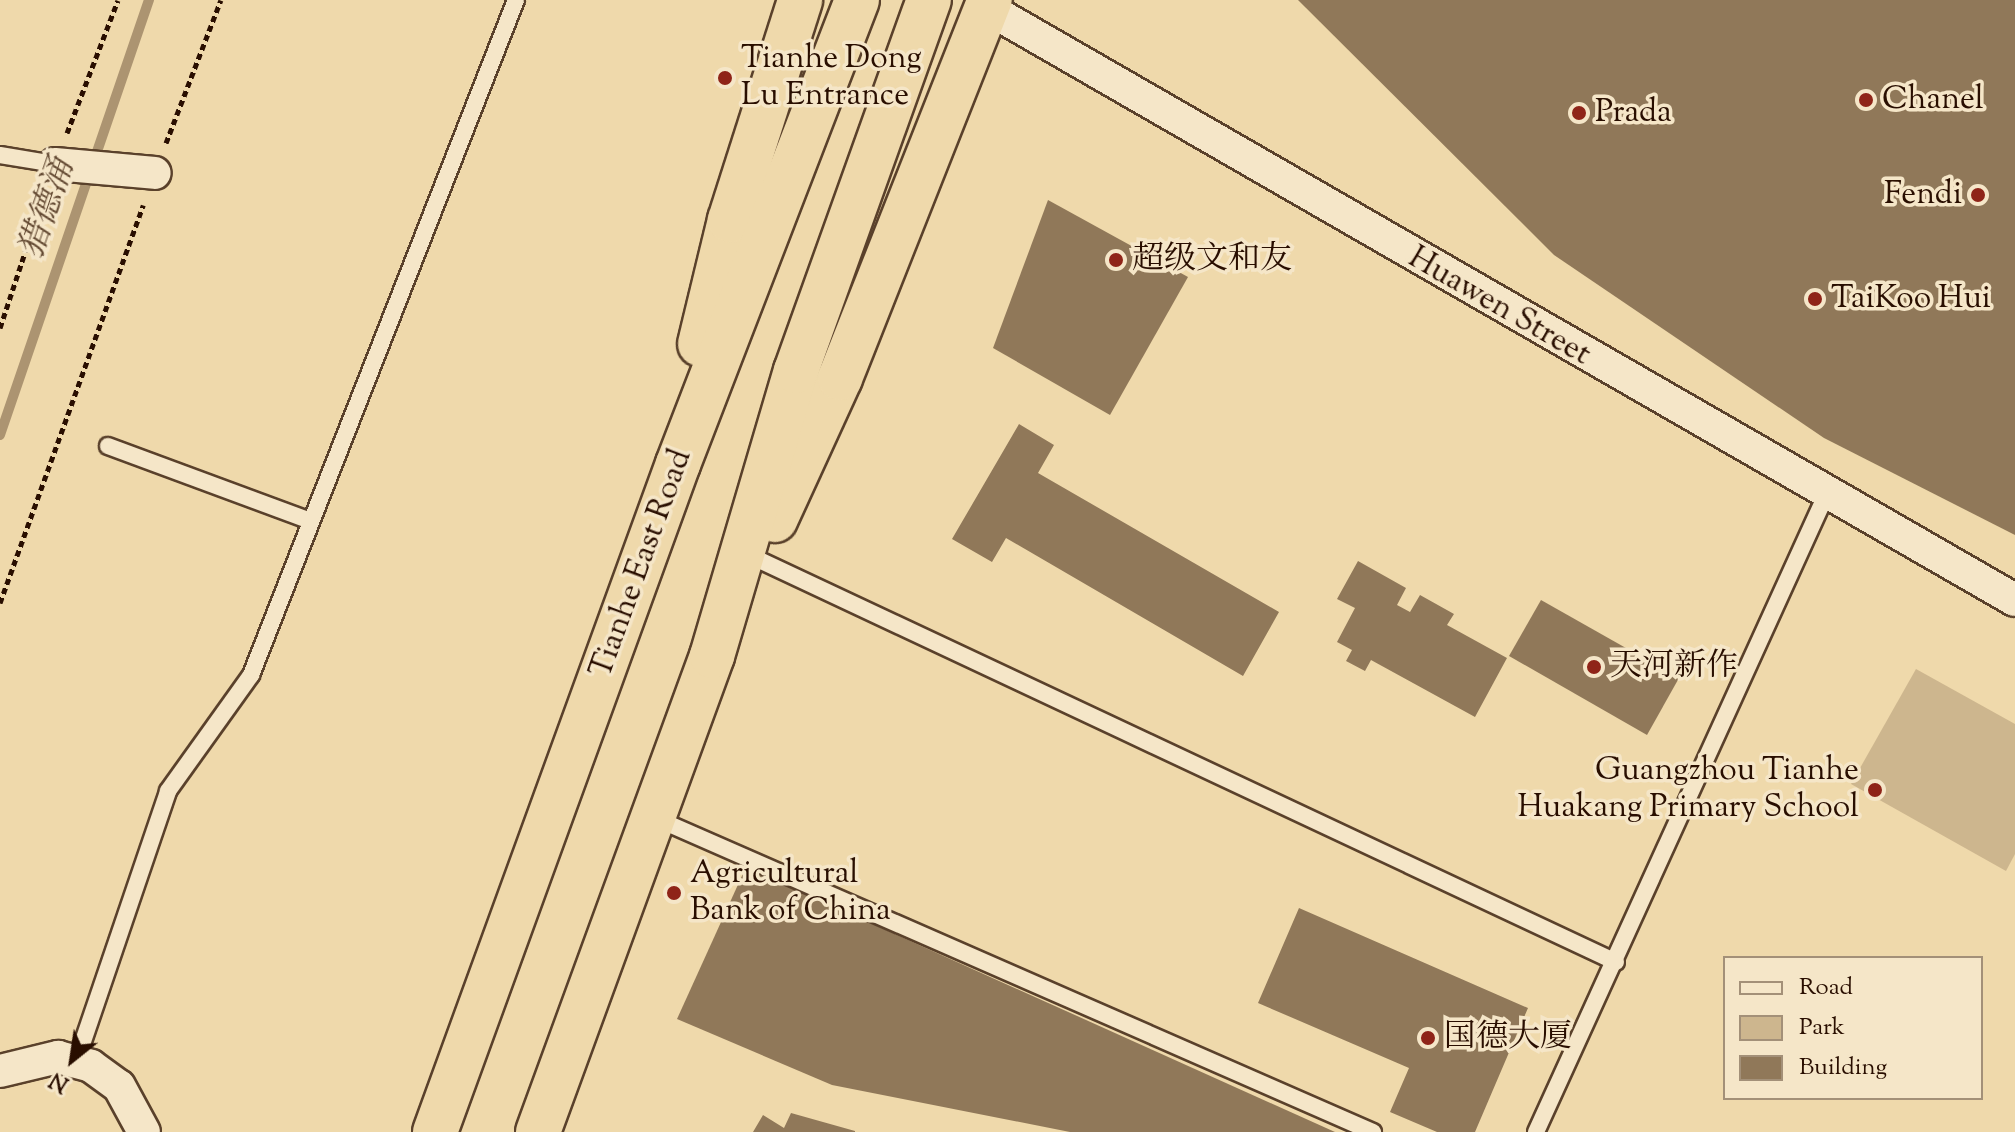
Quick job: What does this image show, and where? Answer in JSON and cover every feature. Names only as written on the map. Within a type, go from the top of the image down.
[{"type":"highway","points":[[678,464],[730,220],[800,0]]},
{"type":"highway","name":"Tianhe East Road","points":[[435,1132],[678,464],[857,0]]},
{"type":"highway","points":[[712,656],[796,371],[929,0]]},
{"type":"highway","points":[[538,1132],[712,656],[840,378],[988,4]]},
{"type":"street","name":"Huawen Street","points":[[988,4],[1826,495],[2015,600]]},
{"type":"street","points":[[55,164],[155,173]]},
{"type":"street","points":[[0,1071],[23,1060],[76,1062],[119,1086],[144,1132]]},
{"type":"lane","points":[[76,1062],[168,791],[251,675],[516,0]]},
{"type":"lane","points":[[0,155],[55,164]]},
{"type":"lane","points":[[108,446],[311,521]]},
{"type":"lane","points":[[1536,1132],[1826,495]]},
{"type":"lane","points":[[755,558],[1616,962]]},
{"type":"lane","points":[[653,817],[1373,1132]]},
{"type":"path","points":[[0,328],[55,164],[118,0]]},
{"type":"path","points":[[0,603],[155,173],[221,0]]},
{"type":"green space","points":[[1916,669],[2015,724],[2015,854],[2006,871],[1851,784]]},
{"type":"building","name":"TaiKoo Hui","points":[[1298,0],[2015,0],[2015,535],[1824,438],[1554,255]]},
{"type":"building","points":[[1048,200],[1188,277],[1110,415],[993,348]]},
{"type":"building","points":[[1019,424],[1054,445],[1038,473],[1279,612],[1243,676],[1006,538],[992,562],[952,539]]},
{"type":"building","points":[[1358,561],[1406,588],[1397,605],[1410,612],[1420,595],[1454,614],[1447,625],[1507,658],[1475,717],[1371,660],[1365,671],[1346,661],[1352,650],[1337,642],[1355,608],[1337,599]]},
{"type":"building","name":"天河新作","points":[[1541,600],[1679,678],[1647,735],[1509,656]]},
{"type":"building","points":[[746,867],[1335,1132],[1070,1132],[832,1085],[677,1019]]},
{"type":"building","name":"国德大厦","points":[[1299,908],[1528,1008],[1475,1132],[1437,1132],[1390,1112],[1409,1068],[1258,1003]]},
{"type":"building","points":[[791,1113],[855,1132],[753,1132],[763,1115],[784,1128]]},
{"type":"waterway","name":"猎德涌","points":[[0,435],[149,0]]},
{"type":"place","name":"Tianhe Dong Lu Entrance","points":[[725,78]]},
{"type":"place","name":"Chanel","points":[[1866,100]]},
{"type":"place","name":"Prada","points":[[1579,113]]},
{"type":"place","name":"Fendi","points":[[1978,195]]},
{"type":"place","name":"超级文和友","points":[[1116,260]]},
{"type":"place","name":"TaiKoo Hui","points":[[1815,299]]},
{"type":"place","name":"天河新作","points":[[1594,667]]},
{"type":"place","name":"Guangzhou Tianhe Huakang Primary School","points":[[1875,790]]},
{"type":"place","name":"Agricultural Bank of China","points":[[674,893]]},
{"type":"place","name":"国德大厦","points":[[1428,1038]]}]
